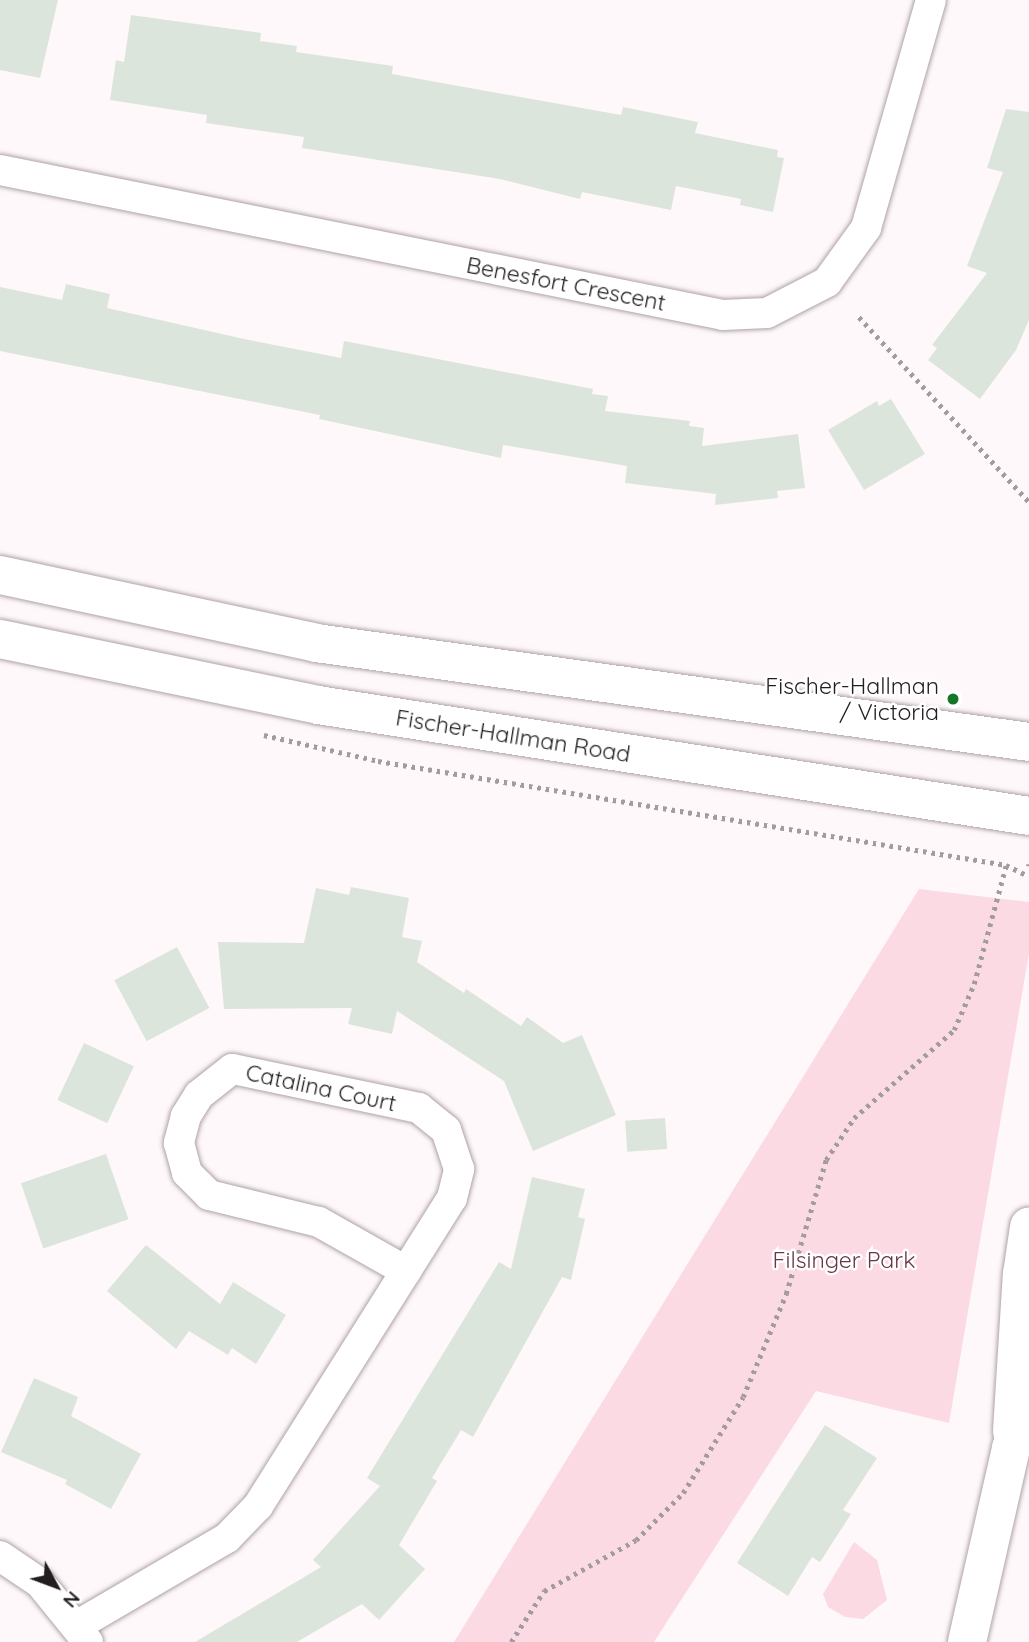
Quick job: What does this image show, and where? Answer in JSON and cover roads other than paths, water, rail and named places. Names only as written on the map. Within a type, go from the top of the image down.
[{"type":"main road","points":[[0,575],[316,643],[1029,742]]},
{"type":"main road","name":"Fischer-Hallman Road","points":[[0,639],[318,705],[1029,816]]},
{"type":"main road","points":[[1011,1448],[1022,1274],[1029,1227]]},
{"type":"main road","points":[[967,1642],[1011,1448],[1029,1400]]},
{"type":"street","name":"Benesfort Crescent","points":[[0,170],[723,315],[767,313],[828,282],[866,229],[931,0]]},
{"type":"street","name":"Catalina Court","points":[[83,1634],[227,1538],[258,1506],[452,1198],[459,1169],[446,1130],[419,1108],[232,1069],[199,1095],[186,1116],[179,1143],[187,1173],[209,1195],[319,1222],[406,1270]]},
{"type":"street","points":[[0,1556],[40,1583],[83,1634]]},
{"type":"place","name":"Fischer-Hallman / Victoria","points":[[953,699]]},
{"type":"park label","name":"Filsinger Park","points":[[844,1260]]}]
